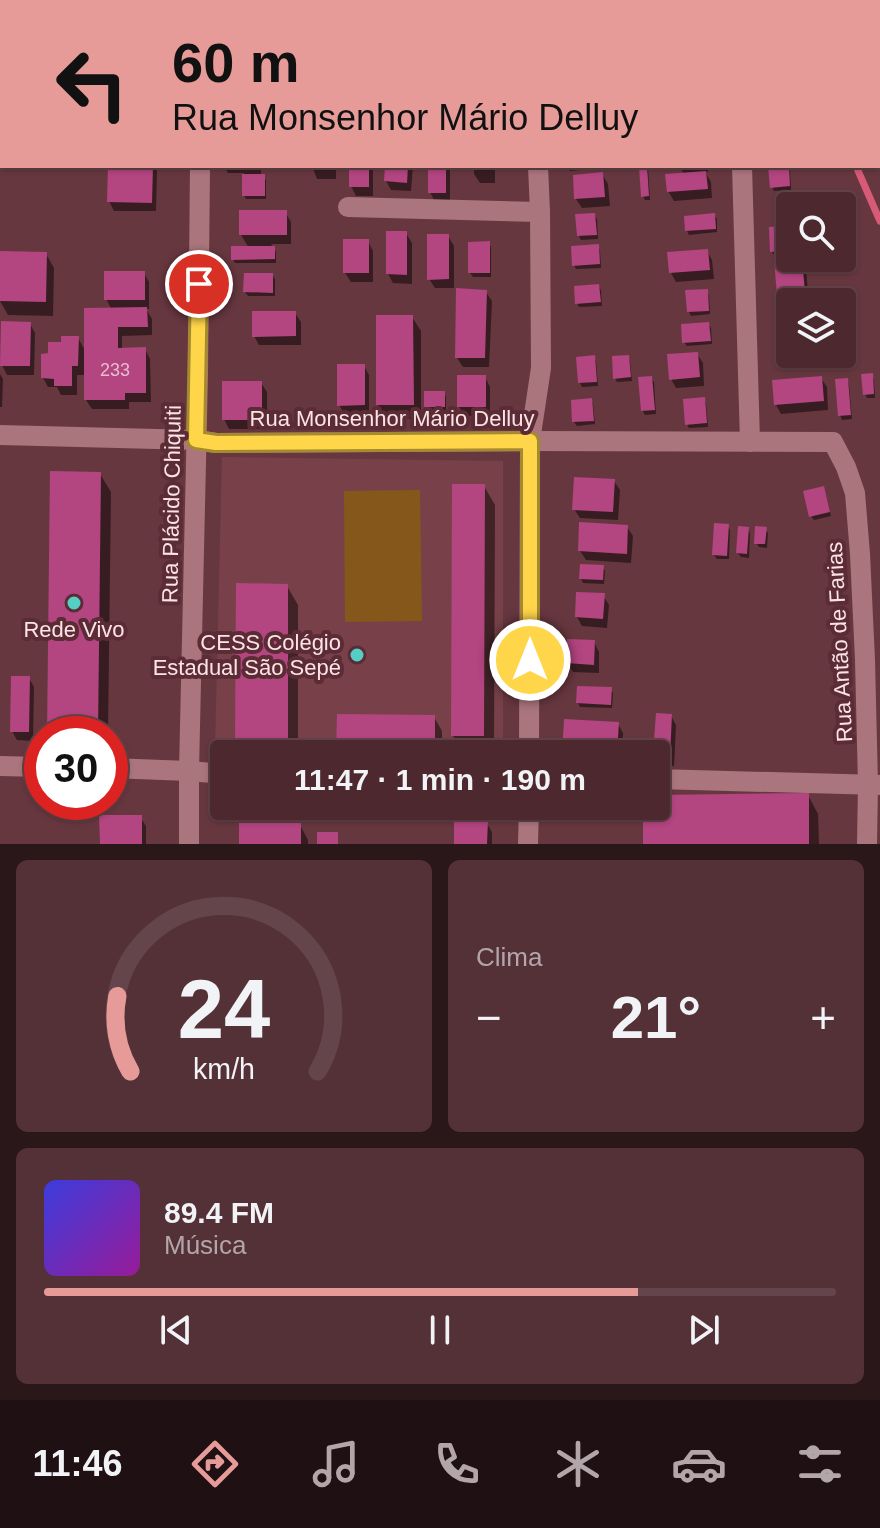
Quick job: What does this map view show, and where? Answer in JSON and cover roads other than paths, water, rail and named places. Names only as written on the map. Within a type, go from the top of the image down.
[{"type":"street","name":"Rua Plácido Chiquiti","points":[[189,844],[200,168]]},
{"type":"street","points":[[529,740],[530,441],[541,368],[538,168]]},
{"type":"street","points":[[742,168],[750,442]]},
{"type":"street","points":[[348,207],[540,212]]},
{"type":"street","name":"Rua Monsenhor Mário Delluy","points":[[0,435],[216,443],[833,442]]},
{"type":"street","name":"Rua Antão de Farias","points":[[833,442],[855,493],[874,785],[867,844]]},
{"type":"street","points":[[0,766],[24,767]]},
{"type":"street","points":[[128,769],[210,773]]},
{"type":"street","points":[[670,779],[874,785]]},
{"type":"street","points":[[528,844],[529,820]]},
{"type":"waterway","points":[[857,168],[880,221]]},
{"type":"place","name":"Rede Vivo","points":[[74,603]]},
{"type":"place","name":"CESS Colégio Estadual São Sepé","points":[[357,655]]}]
